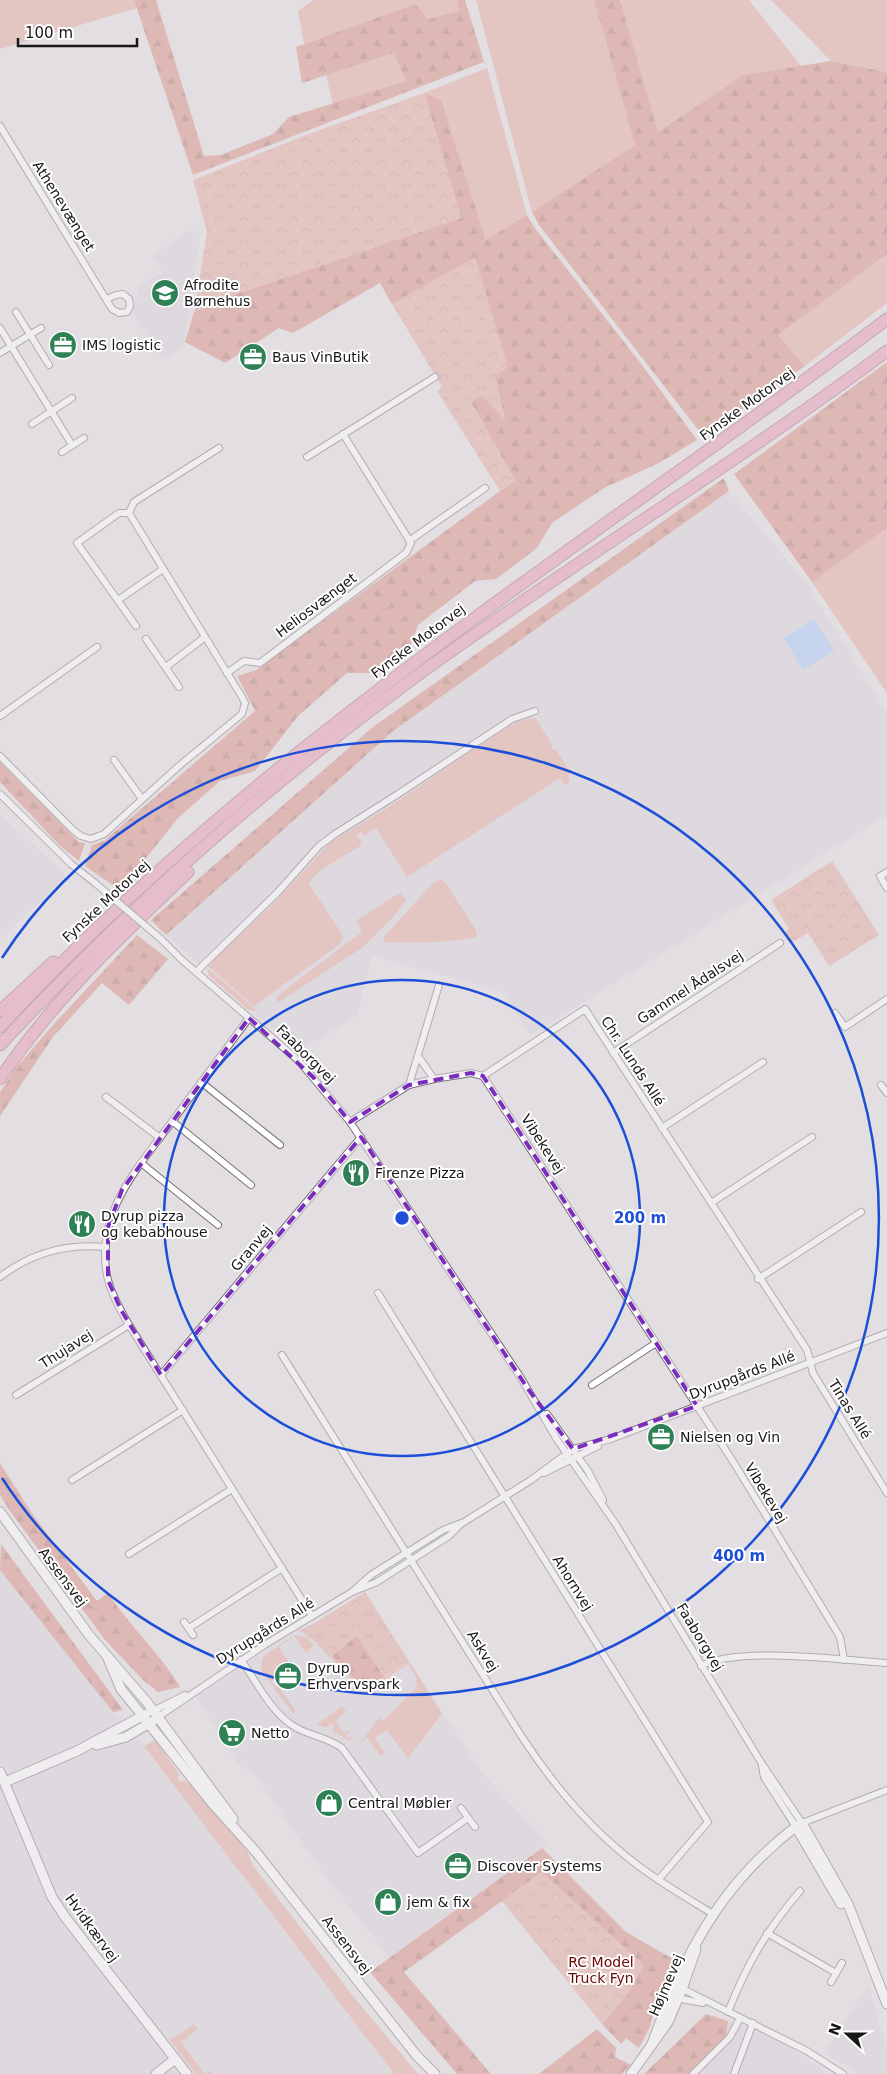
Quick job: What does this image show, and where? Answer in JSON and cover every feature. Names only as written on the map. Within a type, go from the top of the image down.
[{"type":"highway","name":"Fynske Motorvej","points":[[0,1027],[109,917],[229,808],[285,762],[414,662],[887,319]]},
{"type":"highway","name":"Fynske Motorvej","points":[[0,1046],[118,926],[243,814],[330,742],[415,677],[728,464],[887,351]]},
{"type":"highway","points":[[0,1080],[49,1013],[92,966],[201,860],[243,814]]},
{"type":"highway","points":[[0,1011],[62,953],[109,917]]},
{"type":"street","name":"Athenevænget","points":[[0,126],[107,299]]},
{"type":"street","points":[[16,312],[49,365]]},
{"type":"street","points":[[0,328],[72,445]]},
{"type":"street","points":[[0,353],[41,328]]},
{"type":"street","points":[[307,456],[435,376]]},
{"type":"street","points":[[32,424],[72,398]]},
{"type":"street","points":[[343,434],[409,541]]},
{"type":"street","points":[[62,452],[84,438]]},
{"type":"street","points":[[129,513],[134,502],[219,448]]},
{"type":"street","name":"Heliosvænget","points":[[227,673],[244,662],[260,663],[406,553],[409,541],[485,488]]},
{"type":"street","points":[[129,513],[119,513],[77,543],[136,626]]},
{"type":"street","points":[[0,756],[73,830],[91,840],[104,834],[242,714],[245,704],[129,513]]},
{"type":"street","points":[[118,600],[163,569]]},
{"type":"street","points":[[166,667],[205,637]]},
{"type":"street","points":[[146,639],[179,687]]},
{"type":"street","points":[[0,716],[98,647]]},
{"type":"street","points":[[196,972],[277,893],[319,846],[512,719],[535,711]]},
{"type":"street","points":[[114,760],[142,799]]},
{"type":"street","name":"Faaborgvej","points":[[0,794],[71,864],[160,939],[298,1061],[361,1137],[575,1458],[848,1904],[851,1916],[866,1947],[887,2004]]},
{"type":"street","points":[[887,872],[880,876],[887,888]]},
{"type":"street","name":"Gammel Ådalsvej","points":[[613,1052],[780,943]]},
{"type":"street","points":[[409,1085],[439,986]]},
{"type":"street","points":[[835,1013],[845,1027],[887,999]]},
{"type":"street","name":"Chr. Lunds Allé","points":[[483,1076],[585,1009],[758,1278],[807,1350],[810,1362]]},
{"type":"street","points":[[249,1018],[122,1190],[108,1227],[106,1247],[108,1280],[129,1325],[312,1616]]},
{"type":"street","points":[[418,1056],[434,1078]]},
{"type":"street","name":"Chr. Lunds Allé","points":[[662,1128],[763,1062]]},
{"type":"street","points":[[350,1122],[409,1085],[434,1078],[471,1073],[483,1076]]},
{"type":"street","name":"Vibekevej","points":[[483,1076],[697,1406],[840,1637],[844,1660]]},
{"type":"street","points":[[201,1082],[280,1145]]},
{"type":"street","points":[[881,1085],[887,1092]]},
{"type":"street","points":[[106,1097],[160,1138]]},
{"type":"street","points":[[172,1121],[251,1185]]},
{"type":"street","name":"Granvej","points":[[161,1375],[361,1137]]},
{"type":"street","points":[[711,1203],[812,1137]]},
{"type":"street","points":[[141,1163],[218,1224]]},
{"type":"street","points":[[758,1278],[861,1212]]},
{"type":"street","points":[[0,1277],[22,1262],[52,1250],[80,1246],[106,1247]]},
{"type":"street","name":"Ahornvej","points":[[378,1293],[708,1822],[658,1880]]},
{"type":"street","name":"Thujavej","points":[[16,1395],[129,1325]]},
{"type":"street","name":"Dyrupgårds Allé","points":[[531,1480],[570,1451],[605,1441],[887,1333]]},
{"type":"street","points":[[592,1385],[656,1343]]},
{"type":"street","name":"Askvej","points":[[282,1354],[522,1738],[555,1784],[595,1829],[623,1854],[658,1880],[713,1914]]},
{"type":"street","name":"Tinas Allé","points":[[810,1362],[813,1373],[887,1493]]},
{"type":"street","points":[[72,1480],[183,1410]]},
{"type":"street","name":"Dyrupgårds Allé","points":[[155,1714],[352,1592],[377,1582],[449,1536],[464,1522],[504,1496],[605,1441]]},
{"type":"street","points":[[129,1554],[232,1489]]},
{"type":"street","name":"Assensvej","points":[[0,1512],[106,1656],[155,1714],[218,1797],[256,1852],[417,2056],[429,2074]]},
{"type":"street","name":"Dyrupgårds Allé","points":[[352,1592],[371,1575],[443,1530],[464,1522]]},
{"type":"street","points":[[188,1628],[282,1568]]},
{"type":"street","points":[[184,1622],[193,1635]]},
{"type":"street","points":[[701,1666],[716,1660],[771,1655],[887,1663]]},
{"type":"street","name":"Assensvej","points":[[106,1656],[121,1689],[212,1803],[256,1852]]},
{"type":"street","points":[[241,1660],[278,1713],[288,1723],[303,1731],[329,1740],[342,1748],[418,1853],[468,1818]]},
{"type":"street","points":[[5,1782],[77,1751],[126,1737],[145,1720],[155,1714]]},
{"type":"street","name":"Hvidkærvej","points":[[0,1772],[52,1897],[65,1917],[187,2074]]},
{"type":"street","name":"Højmevej","points":[[631,2074],[668,2022],[685,1961],[724,1898],[761,1857],[800,1828],[832,1812],[887,1790]]},
{"type":"street","points":[[461,1808],[475,1827]]},
{"type":"street","points":[[728,2012],[750,1961],[767,1933],[800,1891]]},
{"type":"street","points":[[767,1933],[836,1972]]},
{"type":"street","points":[[831,1982],[842,1963]]},
{"type":"street","points":[[678,1987],[807,2051],[843,2074]]},
{"type":"street","points":[[674,1997],[712,2005]]},
{"type":"street","points":[[693,2074],[730,2036],[740,2018]]},
{"type":"street","points":[[734,2074],[753,2023]]},
{"type":"street","name":"Assensvej","points":[[417,2056],[435,2074]]},
{"type":"street","points":[[156,2074],[175,2059]]},
{"type":"highlighted area","points":[[249,1018],[313,1077],[350,1122],[409,1085],[471,1073],[483,1076],[697,1406],[573,1449],[528,1389],[361,1137],[161,1375],[121,1310],[108,1280],[108,1227],[122,1190]]},
{"type":"shaded area","name":"Afrodite Børnehus","points":[[189,230],[201,234],[183,347],[162,360],[133,312],[135,300],[140,297],[136,288],[163,272],[152,257]]},
{"type":"shaded area","points":[[729,491],[807,584],[887,713],[887,815],[530,1035],[503,992],[372,956],[357,1015],[298,1052],[166,935],[392,732]]},
{"type":"shaded area","points":[[0,814],[67,876],[0,939]]},
{"type":"shaded area","points":[[0,1567],[113,1712],[140,1740],[394,2074],[0,2074]]},
{"type":"shaded area","points":[[303,1631],[311,1633],[365,1690],[409,1661],[482,1773],[547,1843],[390,1958],[323,1873],[254,1773],[239,1765],[196,1697],[287,1637]]},
{"type":"shaded area","points":[[868,1987],[887,2046],[887,2074],[857,2074],[825,2052]]},
{"type":"shaded area","points":[[728,2021],[788,2045],[828,2074],[689,2074],[726,2037]]},
{"type":"green space","points":[[134,0],[137,8],[0,49],[0,1]]},
{"type":"green space","points":[[134,0],[156,0],[204,156],[221,155],[273,134],[289,117],[406,81],[394,53],[302,83],[296,47],[415,4],[428,19],[459,11],[457,0],[465,0],[484,62],[193,175]]},
{"type":"green space","points":[[313,0],[457,0],[459,11],[428,19],[415,4],[304,44],[298,11]]},
{"type":"green space","points":[[476,0],[594,0],[635,145],[532,212]]},
{"type":"green space","points":[[594,0],[620,0],[658,132],[743,75],[831,61],[887,72],[887,254],[778,335],[805,366],[703,436],[539,225],[532,212],[635,145]]},
{"type":"green space","points":[[623,0],[749,0],[801,66],[743,75],[658,132],[620,2]]},
{"type":"green space","points":[[771,0],[887,0],[887,72],[831,61]]},
{"type":"green space","points":[[395,53],[406,81],[333,104],[326,75]]},
{"type":"green space","points":[[487,68],[527,215],[486,240],[441,100],[424,93]]},
{"type":"green space","points":[[424,93],[441,100],[486,240],[527,215],[534,227],[639,361],[697,440],[659,463],[604,488],[552,523],[537,548],[496,579],[475,581],[418,625],[411,644],[377,673],[347,673],[298,716],[255,771],[220,781],[178,818],[136,871],[117,888],[85,866],[92,845],[104,841],[255,711],[237,676],[256,670],[515,480],[471,402],[482,395],[505,419],[495,377],[475,258],[392,304],[380,283],[293,333],[279,328],[225,363],[185,342],[194,312],[236,294],[461,218]]},
{"type":"green space","points":[[424,93],[461,218],[236,294],[194,312],[207,232],[193,180],[306,135]]},
{"type":"green space","points":[[887,254],[887,303],[805,366],[778,335]]},
{"type":"green space","points":[[475,257],[508,367],[495,377],[505,420],[482,396],[471,402],[515,480],[500,491],[437,391],[442,387],[392,304]]},
{"type":"green space","points":[[887,362],[887,528],[812,582],[734,474]]},
{"type":"green space","points":[[724,478],[729,491],[392,732],[166,935],[151,920],[373,727]]},
{"type":"green space","points":[[887,528],[887,693],[812,582]]},
{"type":"green space","points":[[536,719],[552,744],[552,749],[557,751],[570,772],[568,776],[570,782],[565,785],[560,778],[407,877],[376,828],[364,836],[361,832],[357,834],[362,843],[360,846],[324,868],[309,884],[340,931],[343,937],[340,944],[254,1006],[209,967],[214,959],[269,908],[331,842],[387,808],[502,730],[519,721]]},
{"type":"green space","points":[[0,762],[79,842],[85,843],[79,861],[61,847],[0,782]]},
{"type":"green space","points":[[832,861],[879,935],[829,966],[808,933],[791,943],[784,933],[789,929],[771,900]]},
{"type":"green space","points":[[442,880],[447,885],[476,930],[477,936],[461,940],[417,943],[384,942],[384,937],[433,883]]},
{"type":"green space","points":[[401,892],[406,900],[394,916],[363,947],[279,1002],[276,999],[282,992],[362,932],[357,920]]},
{"type":"green space","points":[[137,935],[168,959],[129,1005],[102,983],[53,1037],[0,1116],[0,1092],[15,1069],[53,1025]]},
{"type":"green space","points":[[208,969],[255,1008],[255,1011],[248,1010],[208,975]]},
{"type":"green space","points":[[0,1463],[31,1512],[97,1601],[108,1593],[180,1687],[158,1692],[143,1680],[105,1640],[0,1495]]},
{"type":"green space","points":[[1,1544],[123,1710],[113,1712],[0,1570]]},
{"type":"green space","points":[[365,1592],[409,1661],[384,1677],[357,1635],[332,1656],[312,1635],[296,1632],[313,1624]]},
{"type":"green space","points":[[304,1631],[311,1633],[365,1690],[409,1661],[442,1714],[408,1758],[387,1730],[375,1738],[385,1753],[381,1756],[367,1737],[359,1745],[379,1718],[383,1721],[417,1687],[416,1677],[408,1664],[367,1692],[364,1692],[314,1641],[304,1634]]},
{"type":"green space","points":[[294,1635],[307,1638],[314,1645],[306,1653],[294,1636],[279,1647],[288,1661],[286,1664],[287,1670],[271,1681],[275,1687],[278,1686],[296,1711],[293,1713],[262,1672],[261,1666],[263,1657]]},
{"type":"green space","points":[[357,1635],[384,1677],[365,1690],[332,1656]]},
{"type":"green space","points":[[342,1706],[346,1712],[335,1721],[344,1733],[350,1730],[346,1736],[348,1738],[352,1737],[350,1741],[332,1730],[333,1723],[326,1727],[316,1725]]},
{"type":"green space","points":[[155,1740],[180,1775],[177,1777],[181,1782],[184,1780],[188,1782],[217,1812],[248,1852],[253,1866],[353,1996],[418,2074],[394,2074],[144,1746]]},
{"type":"green space","points":[[542,1848],[626,1932],[678,1962],[654,2009],[650,2027],[639,2048],[626,2038],[621,2044],[602,2024],[628,1993],[542,1872],[404,1972],[491,2074],[457,2074],[370,1972]]},
{"type":"green space","name":"RC Model Truck Fyn","points":[[542,1872],[644,1965],[628,1993],[602,2024],[502,1901]]},
{"type":"green space","points":[[706,2014],[728,2021],[726,2037],[689,2074],[644,2074]]},
{"type":"green space","points":[[194,2024],[198,2029],[181,2042],[205,2074],[196,2074],[170,2040]]},
{"type":"green space","points":[[597,2029],[616,2048],[615,2057],[631,2065],[622,2074],[539,2074]]},
{"type":"water","points":[[814,619],[834,651],[803,670],[784,638]]},
{"type":"place","name":"Afrodite Børnehus","points":[[165,293]]},
{"type":"place","name":"IMS logistic","points":[[63,345]]},
{"type":"place","name":"Baus VinButik","points":[[253,357]]},
{"type":"place","name":"Firenze Pizza","points":[[356,1173]]},
{"type":"place","name":"Dyrup pizza og kebabhouse","points":[[82,1224]]},
{"type":"place","name":"Nielsen og Vin","points":[[661,1437]]},
{"type":"place","name":"Dyrup Erhvervspark","points":[[288,1676]]},
{"type":"place","name":"Netto","points":[[232,1733]]},
{"type":"place","name":"Central Møbler","points":[[329,1803]]},
{"type":"place","name":"Discover Systems","points":[[458,1866]]},
{"type":"place","name":"jem & fix","points":[[388,1902]]}]
